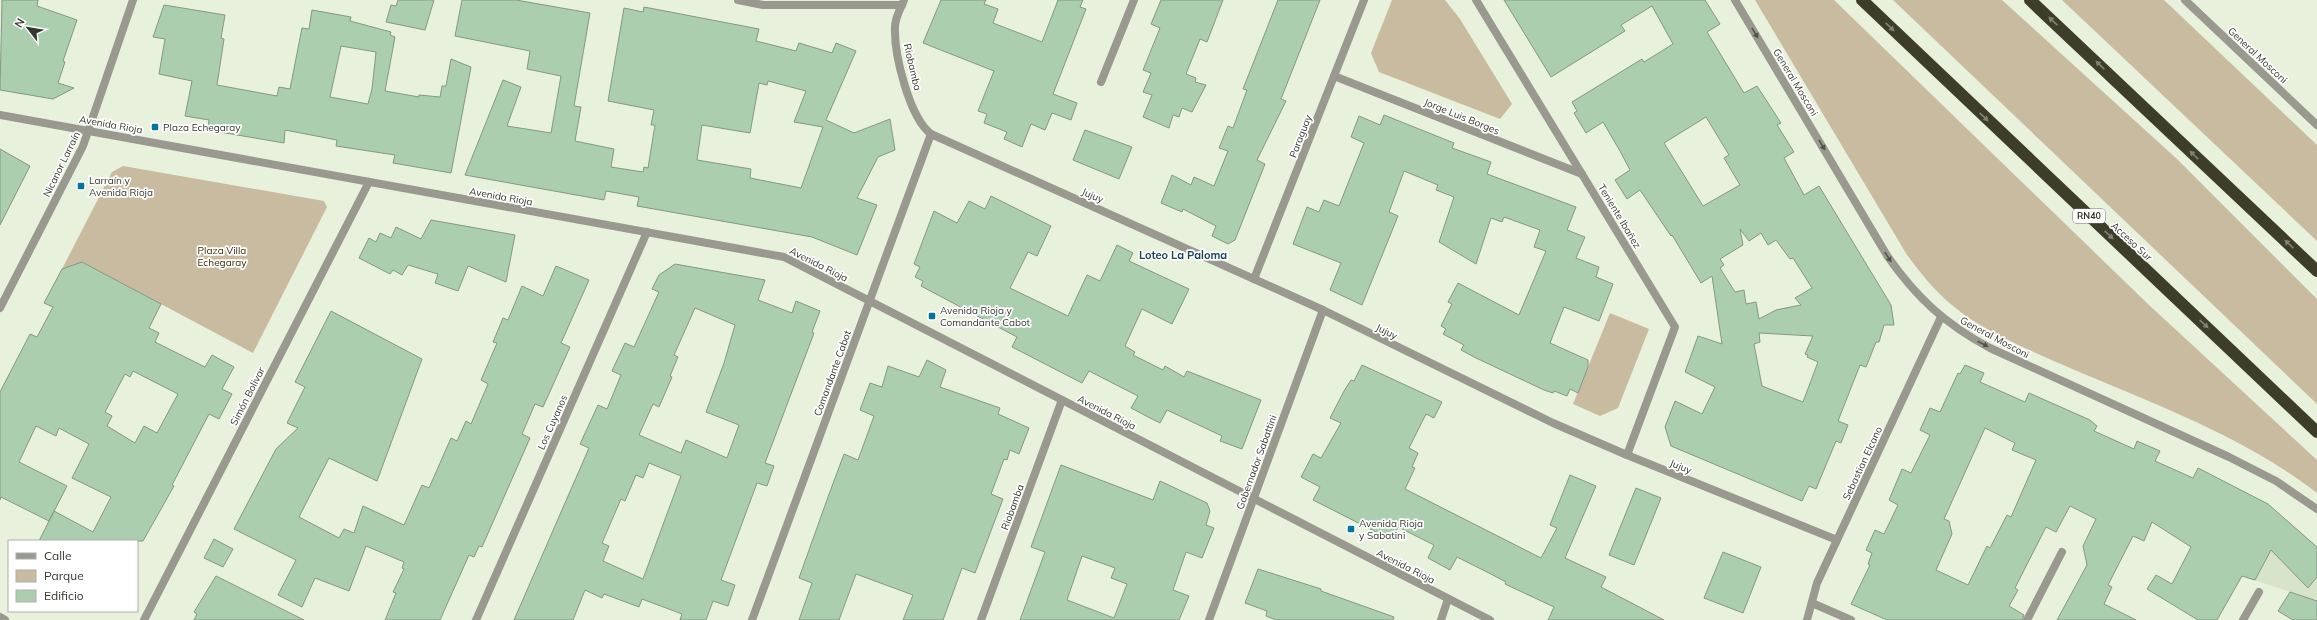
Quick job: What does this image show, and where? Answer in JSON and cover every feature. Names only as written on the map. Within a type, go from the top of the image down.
[{"type":"highway","name":"Acceso Sur","points":[[1862,0],[2317,432]]},
{"type":"highway","points":[[2030,0],[2317,271]]},
{"type":"street","name":"Nicanor Larraín","points":[[0,308],[83,146],[133,0]]},
{"type":"street","points":[[738,0],[763,5],[903,3]]},
{"type":"street","points":[[1101,82],[1134,0]]},
{"type":"street","name":"Paraguay","points":[[1254,279],[1364,0]]},
{"type":"street","name":"Teniente Ibañez","points":[[1476,0],[1675,328],[1627,455]]},
{"type":"street","name":"General Mosconi","points":[[1735,0],[1888,257],[1913,290],[1941,317],[1962,332],[1990,348],[2264,474],[2317,509]]},
{"type":"street","name":"General Mosconi","points":[[2185,0],[2317,125]]},
{"type":"street","name":"Riobamba","points":[[903,3],[895,26],[901,64],[911,102],[919,120],[932,134]]},
{"type":"street","name":"Jorge Luis Borges","points":[[1334,76],[1582,174]]},
{"type":"street","name":"Avenida Rioja","points":[[0,115],[784,257],[1490,620]]},
{"type":"street","name":"Jujuy","points":[[932,134],[1323,310],[1553,422],[1627,455],[1837,540]]},
{"type":"street","name":"Comandante Cabot","points":[[752,620],[932,134]]},
{"type":"street","name":"Simón Bolivar","points":[[144,620],[369,182]]},
{"type":"street","name":"Los Cuyanos","points":[[476,620],[647,232]]},
{"type":"street","name":"Gobernador Sabattini","points":[[1209,620],[1323,310]]},
{"type":"street","name":"Sebastian Elcano","points":[[1807,620],[1817,583],[1941,317]]},
{"type":"street","name":"Riobamba","points":[[981,620],[1062,400]]},
{"type":"street","points":[[2027,620],[2062,552]]},
{"type":"street","points":[[2243,620],[2259,592]]},
{"type":"street","points":[[1440,620],[1448,599]]},
{"type":"street","points":[[1812,603],[1851,620]]},
{"type":"street","points":[[0,618],[5,620]]},
{"type":"shaded area","points":[[2268,504],[2317,547],[2317,601],[2233,573]]},
{"type":"green space","points":[[1392,0],[1445,0],[1460,19],[1512,104],[1500,119],[1379,72],[1371,53]]},
{"type":"green space","points":[[1755,0],[1834,0],[2149,305],[2317,460],[2317,493],[2281,468],[2243,445],[2163,407],[2040,355],[2000,336],[1971,319],[1948,302],[1928,281],[1907,255]]},
{"type":"green space","points":[[1893,0],[2002,0],[2177,159],[2317,299],[2317,404]]},
{"type":"green space","points":[[2062,0],[2164,0],[2317,145],[2317,241]]},
{"type":"green space","name":"Plaza Villa Echegaray","points":[[123,166],[324,201],[327,207],[253,353],[82,262],[62,269],[112,172]]},
{"type":"green space","points":[[1610,313],[1649,329],[1618,408],[1600,416],[1573,404]]},
{"type":"building","points":[[2,0],[38,0],[37,6],[77,20],[63,61],[65,62],[58,83],[74,88],[53,99],[0,90]]},
{"type":"building","points":[[398,0],[434,0],[425,30],[386,22],[391,5],[396,6]]},
{"type":"building","points":[[462,0],[516,0],[590,13],[574,106],[581,107],[575,141],[614,149],[611,167],[643,172],[644,167],[648,168],[655,125],[651,125],[654,110],[608,101],[624,8],[643,12],[644,7],[759,29],[756,41],[796,51],[799,43],[832,53],[836,43],[856,51],[826,120],[854,133],[890,119],[895,150],[878,157],[857,198],[877,205],[857,255],[812,237],[637,206],[639,197],[606,191],[604,200],[465,175],[503,80],[521,87],[507,126],[551,133],[561,76],[527,69],[530,51],[455,36]],"holes":[[[768,81],[806,91],[794,122],[823,127],[801,188],[750,178],[751,169],[697,160],[702,125],[750,133],[759,83],[767,85]]]},
{"type":"building","points":[[941,0],[986,0],[984,4],[998,9],[993,23],[1042,42],[1058,0],[1083,0],[1080,7],[1086,9],[1053,94],[1077,103],[1071,120],[1052,113],[1045,130],[1031,124],[1022,147],[1004,139],[1007,132],[984,123],[987,114],[978,111],[994,71],[923,43]]},
{"type":"building","points":[[1161,0],[1223,0],[1207,42],[1200,39],[1186,74],[1196,78],[1195,82],[1206,85],[1192,112],[1182,108],[1179,117],[1173,115],[1169,128],[1143,117],[1152,95],[1143,92],[1151,73],[1143,70],[1160,28],[1151,24]]},
{"type":"building","points":[[1278,0],[1320,0],[1281,99],[1286,101],[1257,160],[1265,164],[1235,240],[1228,244],[1212,236],[1216,226],[1183,209],[1182,212],[1161,203],[1172,175],[1191,185],[1194,177],[1214,186],[1228,151],[1219,148],[1228,126],[1233,128],[1247,90],[1243,89]]},
{"type":"building","points":[[1504,0],[1705,0],[1720,24],[1707,32],[1744,93],[1757,86],[1781,123],[1777,125],[1794,152],[1784,158],[1804,195],[1819,186],[1891,305],[1894,325],[1884,325],[1879,342],[1876,342],[1866,367],[1860,365],[1838,421],[1848,425],[1841,443],[1836,441],[1816,489],[1809,486],[1802,501],[1671,446],[1665,427],[1675,401],[1702,414],[1715,387],[1685,372],[1698,336],[1722,344],[1712,276],[1701,283],[1672,235],[1671,236],[1640,190],[1627,199],[1615,180],[1630,170],[1620,151],[1603,122],[1586,133],[1574,113],[1577,111],[1572,102],[1642,59],[1644,62],[1673,44],[1652,6],[1621,25],[1625,31],[1551,77]],"holes":[[[1706,117],[1729,155],[1724,158],[1740,185],[1703,206],[1664,143]],[[1740,229],[1749,241],[1761,233],[1768,245],[1776,240],[1790,259],[1793,258],[1812,288],[1795,298],[1801,305],[1776,310],[1759,319],[1756,302],[1746,304],[1744,290],[1735,292],[1720,268],[1724,265],[1720,259],[1743,245]],[[1759,333],[1813,336],[1805,354],[1808,355],[1807,357],[1818,362],[1803,402],[1762,386],[1754,344],[1760,342]]]},
{"type":"building","points":[[164,5],[225,15],[221,38],[224,39],[217,85],[277,96],[279,87],[290,89],[302,28],[309,29],[312,10],[351,17],[350,21],[391,32],[390,35],[395,37],[385,91],[419,97],[419,95],[440,97],[442,86],[446,86],[451,59],[471,67],[451,173],[393,163],[395,155],[336,146],[337,140],[285,130],[284,143],[208,130],[209,120],[185,116],[192,81],[159,74],[165,39],[153,37]],"holes":[[[341,46],[376,52],[372,89],[368,104],[330,97]]]},
{"type":"building","points":[[1384,115],[1454,143],[1452,148],[1491,162],[1487,174],[1576,207],[1567,230],[1585,237],[1576,258],[1599,267],[1596,277],[1613,284],[1599,321],[1564,307],[1550,343],[1588,360],[1588,367],[1578,393],[1570,389],[1567,396],[1554,391],[1553,393],[1544,390],[1476,358],[1461,350],[1464,345],[1443,334],[1446,329],[1441,326],[1452,304],[1448,302],[1458,283],[1519,315],[1546,251],[1534,247],[1540,230],[1504,217],[1502,222],[1491,218],[1476,264],[1439,242],[1454,197],[1436,190],[1438,185],[1404,171],[1389,212],[1398,216],[1362,305],[1330,290],[1341,263],[1293,244],[1307,207],[1319,212],[1324,200],[1339,206],[1364,143],[1351,137],[1359,116],[1380,125]]},
{"type":"building","points":[[1085,130],[1132,147],[1119,179],[1073,160]]},
{"type":"building","points":[[0,149],[30,166],[0,225]]},
{"type":"building","points":[[991,196],[1051,226],[1037,256],[1028,252],[1010,288],[1068,316],[1087,275],[1100,281],[1117,245],[1133,253],[1129,261],[1189,289],[1172,324],[1142,309],[1125,346],[1135,352],[1133,355],[1163,370],[1165,366],[1184,377],[1187,371],[1261,400],[1242,449],[1220,441],[1222,436],[1167,410],[1160,423],[1152,419],[1131,408],[1138,396],[1089,371],[1082,383],[1012,347],[1017,337],[921,286],[923,281],[915,277],[920,267],[914,264],[934,211],[957,223],[969,201],[985,209]]},
{"type":"building","points":[[431,220],[515,235],[506,282],[468,266],[458,291],[435,283],[438,274],[408,265],[402,275],[393,270],[390,274],[359,258],[369,238],[376,242],[380,233],[391,238],[396,227],[421,239]]},
{"type":"building","points":[[82,262],[161,304],[149,328],[159,333],[155,342],[205,367],[212,355],[234,367],[222,389],[232,394],[219,419],[209,414],[172,485],[174,486],[143,541],[40,540],[49,521],[1,497],[0,500],[0,392],[30,334],[37,337],[53,307],[44,303],[62,269]],"holes":[[[133,371],[178,394],[157,433],[144,426],[135,443],[107,426],[112,416],[105,412],[125,374],[130,377]],[[36,426],[56,436],[59,428],[89,444],[72,478],[111,497],[93,532],[54,511],[67,486],[19,462]]]},
{"type":"building","points":[[675,264],[765,280],[758,300],[792,313],[796,301],[820,311],[812,332],[814,333],[765,463],[774,466],[767,486],[757,483],[721,580],[735,585],[728,606],[713,601],[706,620],[680,620],[682,614],[642,599],[639,607],[604,594],[602,598],[585,590],[573,620],[514,620],[589,448],[580,444],[598,405],[607,409],[621,375],[612,371],[625,343],[634,347],[659,292],[652,289],[659,275]],"holes":[[[695,308],[735,325],[724,363],[706,412],[739,425],[727,458],[686,440],[681,453],[639,435],[653,404],[659,407],[672,377],[670,376],[678,357],[674,355]],[[649,463],[681,476],[643,579],[603,561],[609,546],[602,543],[621,499],[625,501],[636,475],[643,478]]]},
{"type":"building","points":[[556,266],[589,280],[561,343],[570,347],[543,407],[535,404],[522,434],[530,438],[482,547],[479,546],[474,557],[469,555],[440,620],[385,620],[396,593],[393,592],[404,569],[402,568],[404,562],[366,546],[349,591],[315,578],[302,607],[278,595],[296,560],[234,529],[276,449],[298,428],[287,423],[305,387],[295,382],[331,311],[422,359],[377,481],[329,458],[299,517],[339,538],[344,529],[354,533],[363,506],[404,525],[422,485],[429,488],[451,438],[457,441],[466,421],[471,424],[488,384],[481,380],[497,343],[493,342],[503,318],[508,320],[522,286],[543,296]]},
{"type":"building","points":[[927,360],[946,370],[940,387],[1000,408],[998,414],[1029,428],[1019,454],[1010,450],[1007,460],[1004,459],[991,494],[1003,499],[975,573],[962,568],[943,620],[903,620],[913,595],[856,574],[839,620],[799,620],[812,583],[799,578],[828,497],[844,454],[858,460],[874,416],[860,410],[870,383],[882,387],[888,366],[919,377]]},
{"type":"building","points":[[1362,365],[1442,402],[1434,418],[1426,414],[1409,448],[1418,453],[1412,467],[1415,468],[1405,489],[1541,558],[1557,528],[1550,525],[1570,475],[1596,486],[1565,558],[1606,577],[1601,587],[1664,620],[1548,620],[1554,607],[1505,584],[1506,582],[1487,572],[1457,557],[1450,570],[1428,558],[1434,545],[1398,527],[1392,540],[1313,500],[1320,487],[1301,477],[1313,454],[1321,458],[1341,423],[1330,418],[1344,391],[1351,380],[1354,381]]},
{"type":"building","points":[[1965,365],[1984,373],[1980,382],[2025,402],[2029,393],[2090,420],[2097,426],[2094,431],[2134,449],[2137,441],[2160,451],[2155,461],[2193,478],[2198,468],[2268,504],[2317,547],[2317,577],[2308,588],[2271,550],[2255,580],[2242,576],[2217,620],[2198,620],[2147,589],[2156,575],[2172,584],[2191,547],[2152,522],[2144,541],[2133,536],[2108,585],[2112,587],[2104,604],[2136,620],[2057,620],[2087,565],[2083,546],[2096,519],[2070,506],[2056,532],[2046,527],[2015,588],[2018,590],[2009,606],[2024,615],[2022,620],[1887,620],[1851,604],[1870,565],[1868,564],[1872,553],[1866,550],[1875,530],[1884,534],[1898,505],[1889,500],[1902,469],[1911,473],[1930,435],[1920,430],[1930,408],[1940,412],[1958,373],[1960,374]],"holes":[[[1985,428],[2015,443],[2012,450],[2036,460],[2011,517],[2007,515],[1990,548],[1987,546],[1968,585],[1936,570],[1952,534],[1949,521],[1944,519]]]},
{"type":"building","points":[[1061,465],[1153,500],[1160,481],[1207,503],[1210,511],[1206,525],[1214,528],[1202,558],[1186,552],[1173,590],[1189,596],[1179,620],[1020,620],[1045,552],[1031,547]],"holes":[[[1082,556],[1115,568],[1111,578],[1127,584],[1114,618],[1067,600]]]},
{"type":"building","points":[[1636,488],[1661,498],[1634,565],[1609,555]]},
{"type":"building","points":[[214,539],[233,549],[223,567],[204,558]]},
{"type":"building","points":[[1723,552],[1761,567],[1743,613],[1704,598]]},
{"type":"building","points":[[1258,569],[1321,589],[1321,591],[1394,617],[1393,620],[1276,620],[1266,616],[1267,611],[1245,603]]},
{"type":"building","points":[[216,576],[304,620],[194,620],[197,614],[194,612]]},
{"type":"building","points":[[2290,592],[2317,601],[2317,620],[2293,620],[2278,611]]},
{"type":"place","name":"Plaza Echegaray","points":[[155,127]]},
{"type":"place","name":"Larraín y Avenida Rioja","points":[[81,186]]},
{"type":"place","name":"Avenida Rioja y Comandante Cabot","points":[[932,316]]},
{"type":"place","name":"Avenida Rioja y Sabatini","points":[[1351,529]]},
{"type":"district","name":"Loteo La Paloma","points":[[1183,255]]}]
